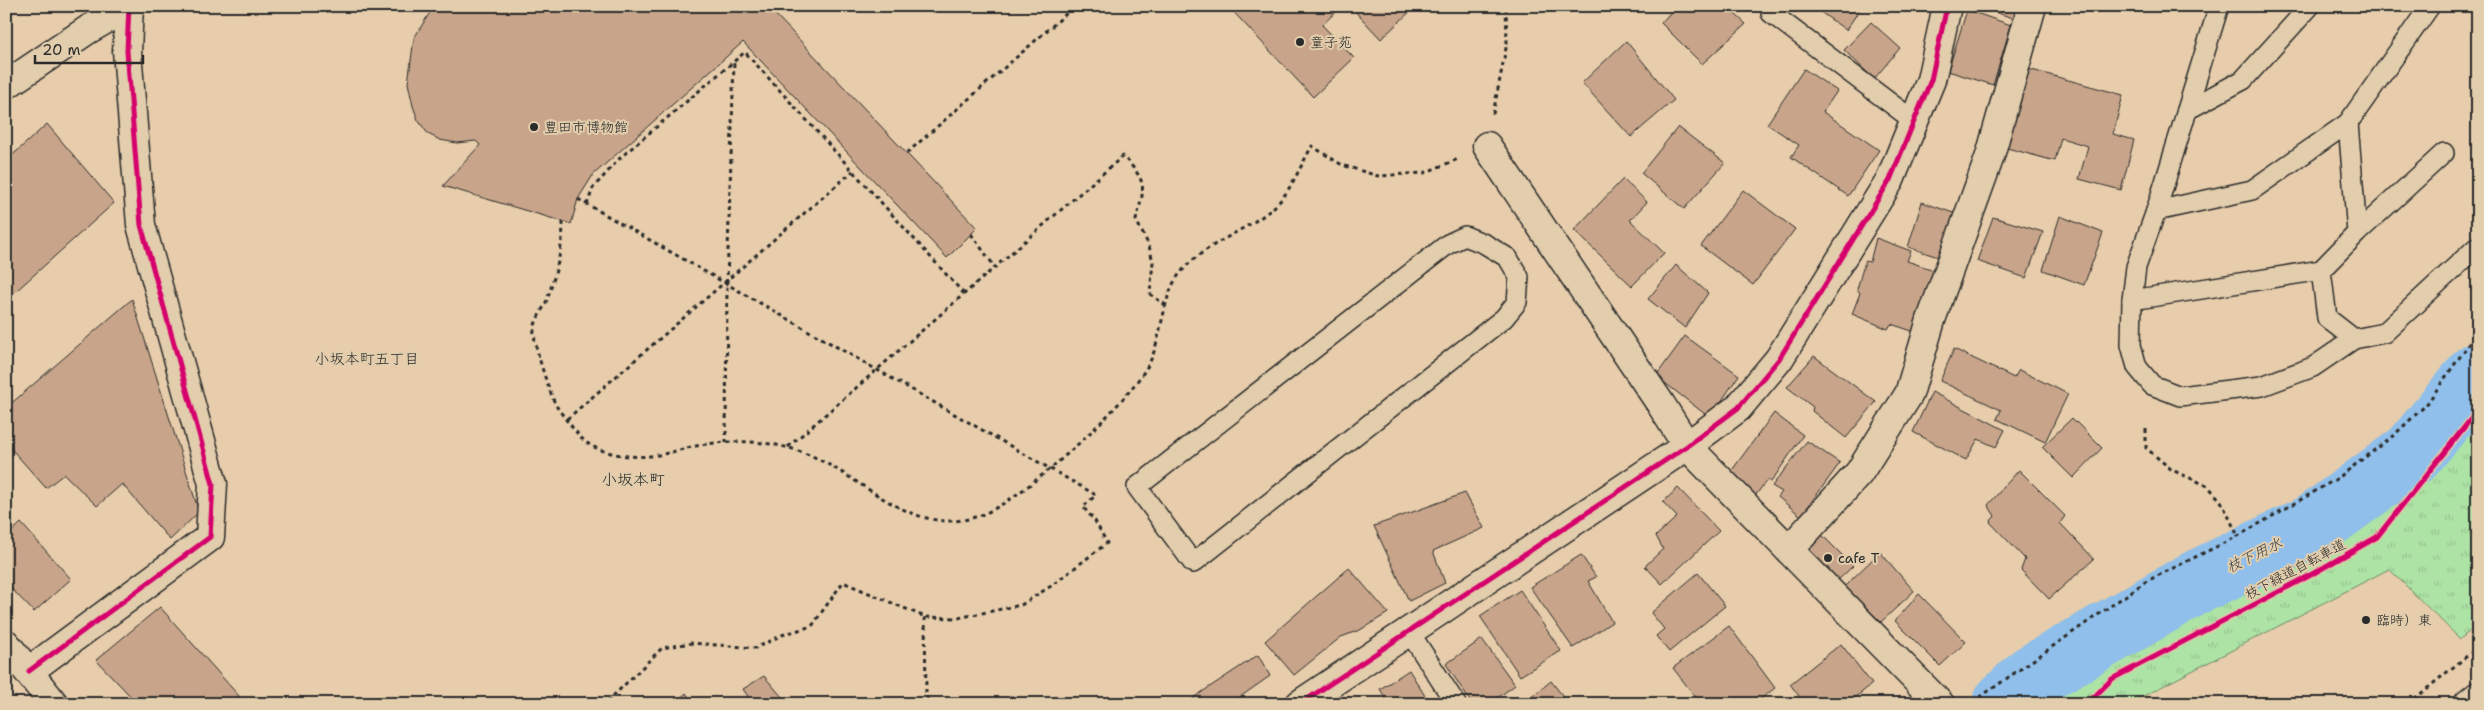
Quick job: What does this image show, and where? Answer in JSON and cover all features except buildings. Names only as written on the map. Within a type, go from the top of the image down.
[{"type":"main road","points":[[6,85],[89,29],[129,6]]},
{"type":"main road","points":[[29,671],[210,537],[213,484],[141,225],[127,51],[129,6]]},
{"type":"main road","points":[[1300,704],[1408,630],[1540,545],[1687,446],[1738,408],[1779,359],[1890,180],[1931,80],[1947,6]]},
{"type":"main road","points":[[1789,550],[1859,473],[1909,394],[1931,320],[1990,156],[2032,6]]},
{"type":"main road","points":[[1487,146],[1655,395],[1687,446],[1940,704]]},
{"type":"main road","points":[[6,644],[54,704]]},
{"type":"main road","points":[[2468,704],[2478,696]]},
{"type":"lane","points":[[2219,6],[2156,211],[2136,267],[2132,300],[2131,345],[2137,367],[2152,385],[2180,396],[2262,386],[2313,367],[2354,339],[2384,333],[2478,246]]},
{"type":"lane","points":[[2187,110],[2243,80],[2310,6]]},
{"type":"lane","points":[[2156,211],[2252,190],[2348,123],[2430,6]]},
{"type":"lane","points":[[1771,13],[1914,121]]},
{"type":"lane","points":[[2348,123],[2356,233]]},
{"type":"lane","points":[[2132,300],[2321,270],[2356,233],[2444,153]]},
{"type":"lane","points":[[1465,236],[1485,244],[1508,258],[1519,277],[1517,302],[1504,318],[1193,564],[1137,487],[1448,244],[1465,236]]},
{"type":"lane","points":[[2321,270],[2327,318],[2354,339]]},
{"type":"lane","points":[[1408,630],[1456,704]]},
{"type":"path","points":[[907,153],[1075,6]]},
{"type":"path","points":[[563,222],[563,239],[548,297],[533,330],[546,379],[558,408],[586,443],[613,454],[650,456],[698,445],[726,443],[746,442],[787,447],[803,452],[859,482],[909,514],[933,521],[967,521],[993,510],[1051,469],[1130,392],[1151,359],[1175,280],[1195,258],[1253,223],[1278,204],[1312,146],[1342,165],[1378,176],[1424,173],[1487,146],[1507,43],[1506,6]]},
{"type":"path","points":[[587,205],[593,188],[620,157],[745,52],[964,294]]},
{"type":"path","points":[[726,443],[727,282],[734,62]]},
{"type":"path","points":[[787,447],[1123,156],[1140,174],[1143,192],[1136,220],[1149,246],[1153,262],[1150,294],[1167,306]]},
{"type":"path","points":[[567,419],[853,171]]},
{"type":"path","points":[[578,199],[727,282],[1096,495],[1083,507],[1095,521],[1107,543],[1051,586],[1020,605],[958,618],[925,617],[843,582],[812,626],[782,634],[756,648],[691,643],[662,648],[605,704]]},
{"type":"path","points":[[971,234],[995,267]]},
{"type":"path","points":[[1970,704],[2003,683],[2145,582],[2238,536],[2338,478],[2394,435],[2426,405],[2478,331]]},
{"type":"path","points":[[2146,429],[2146,448],[2172,470],[2208,486],[2221,501],[2238,536]]},
{"type":"path","points":[[925,617],[926,694],[929,704]]},
{"type":"path","points":[[2408,704],[2478,647]]},
{"type":"green space","points":[[2478,393],[2478,625],[2460,639],[2389,569],[2128,704],[2045,702],[2146,630],[2338,527],[2418,468]]},
{"type":"waterway","name":"枝下用水","points":[[2004,704],[2033,676],[2197,582],[2313,526],[2413,453],[2478,374]]},
{"type":"cycle path","points":[[29,671],[210,537],[213,484],[141,225],[127,51],[129,6]]},
{"type":"cycle path","points":[[1300,704],[1687,446],[1738,408],[1779,359],[1890,180],[1931,80],[1947,6]]},
{"type":"cycle path","name":"枝下緑道自転車道","points":[[2087,704],[2112,679],[2307,577],[2377,537],[2478,410]]},
{"type":"place","name":"童子苑","points":[[1300,42]]},
{"type":"place","name":"豊田市博物館","points":[[534,127]]},
{"type":"place","name":"cafe T","points":[[1828,558]]},
{"type":"place","name":"臨時）東","points":[[2366,620]]},
{"type":"district","name":"小坂本町五丁目","points":[[367,359]]},
{"type":"district","name":"小坂本町","points":[[633,479]]}]
